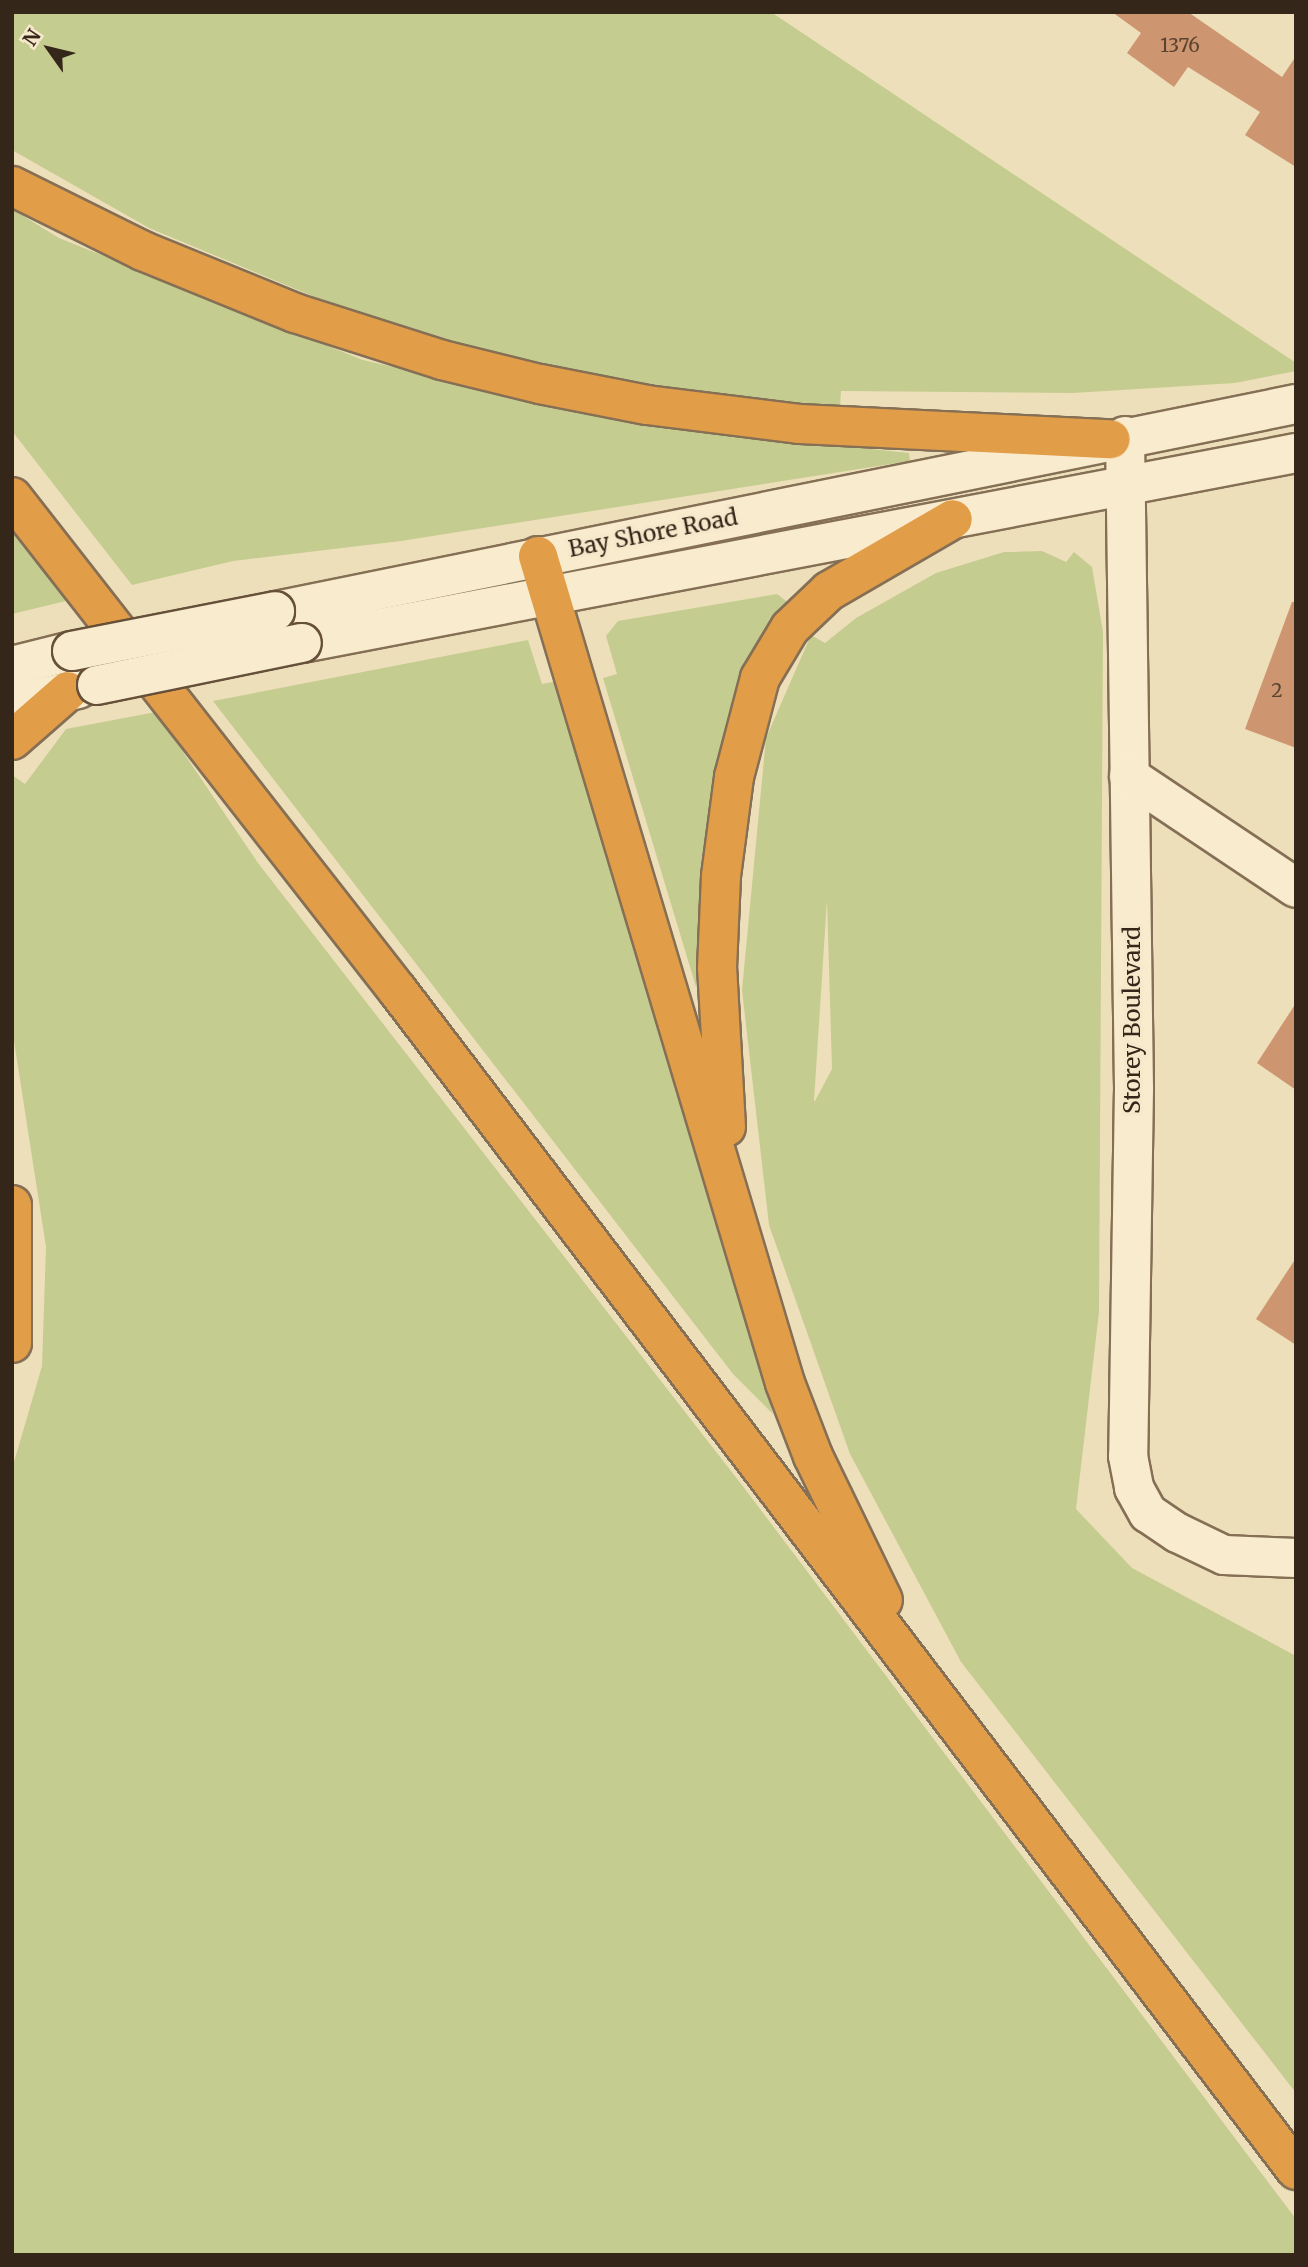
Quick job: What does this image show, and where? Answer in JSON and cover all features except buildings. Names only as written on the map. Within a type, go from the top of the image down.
[{"type":"highway","points":[[12,186],[143,251],[284,309],[442,360],[540,384],[647,405],[799,424],[1118,438]]},
{"type":"highway","points":[[12,497],[398,991],[1296,2170]]},
{"type":"highway","points":[[730,1195],[718,926],[734,777],[754,698],[779,643],[806,611],[871,563],[953,519]]},
{"type":"highway","points":[[538,556],[799,1421],[925,1684]]},
{"type":"highway","points":[[12,740],[82,688]]},
{"type":"highway","points":[[12,1205],[12,1343]]},
{"type":"main road","name":"Bay Shore Road","points":[[12,666],[72,651],[1296,404]]},
{"type":"main road","name":"Storey Boulevard","points":[[1118,438],[1124,485],[1134,1088],[1128,1456],[1134,1488],[1148,1513],[1224,1555],[1296,1558]]},
{"type":"main road","name":"Bay Shore Road","points":[[12,704],[302,643],[1296,453]]},
{"type":"main road","points":[[1129,776],[1296,888]]},
{"type":"green space","points":[[12,12],[771,12],[1296,363],[1296,371],[1235,383],[1073,393],[841,391],[840,407],[615,383],[380,324],[149,228],[12,150]]},
{"type":"green space","points":[[12,209],[59,238],[363,360],[637,424],[909,453],[910,461],[401,541],[233,561],[132,585],[12,431]]},
{"type":"green space","points":[[12,513],[78,598],[12,614]]},
{"type":"green space","points":[[1042,551],[1066,562],[1074,552],[1092,567],[1103,632],[1099,1312],[1076,1509],[1132,1568],[1296,1656],[1296,2093],[961,1662],[850,1454],[769,1225],[742,990],[766,738],[811,635],[825,643],[856,618],[936,573],[1004,552]],"holes":[[[827,900],[832,1069],[814,1101]]]},
{"type":"green space","points":[[777,594],[794,607],[704,980],[696,987],[603,678],[617,674],[606,636],[618,621]]},
{"type":"green space","points":[[528,640],[542,684],[558,681],[773,1414],[733,1374],[213,701]]},
{"type":"green space","points":[[156,712],[258,863],[745,1489],[1296,2219],[1296,2255],[12,2255],[12,1469],[42,1366],[46,1247],[12,1028],[12,775],[25,784],[66,729]]}]
